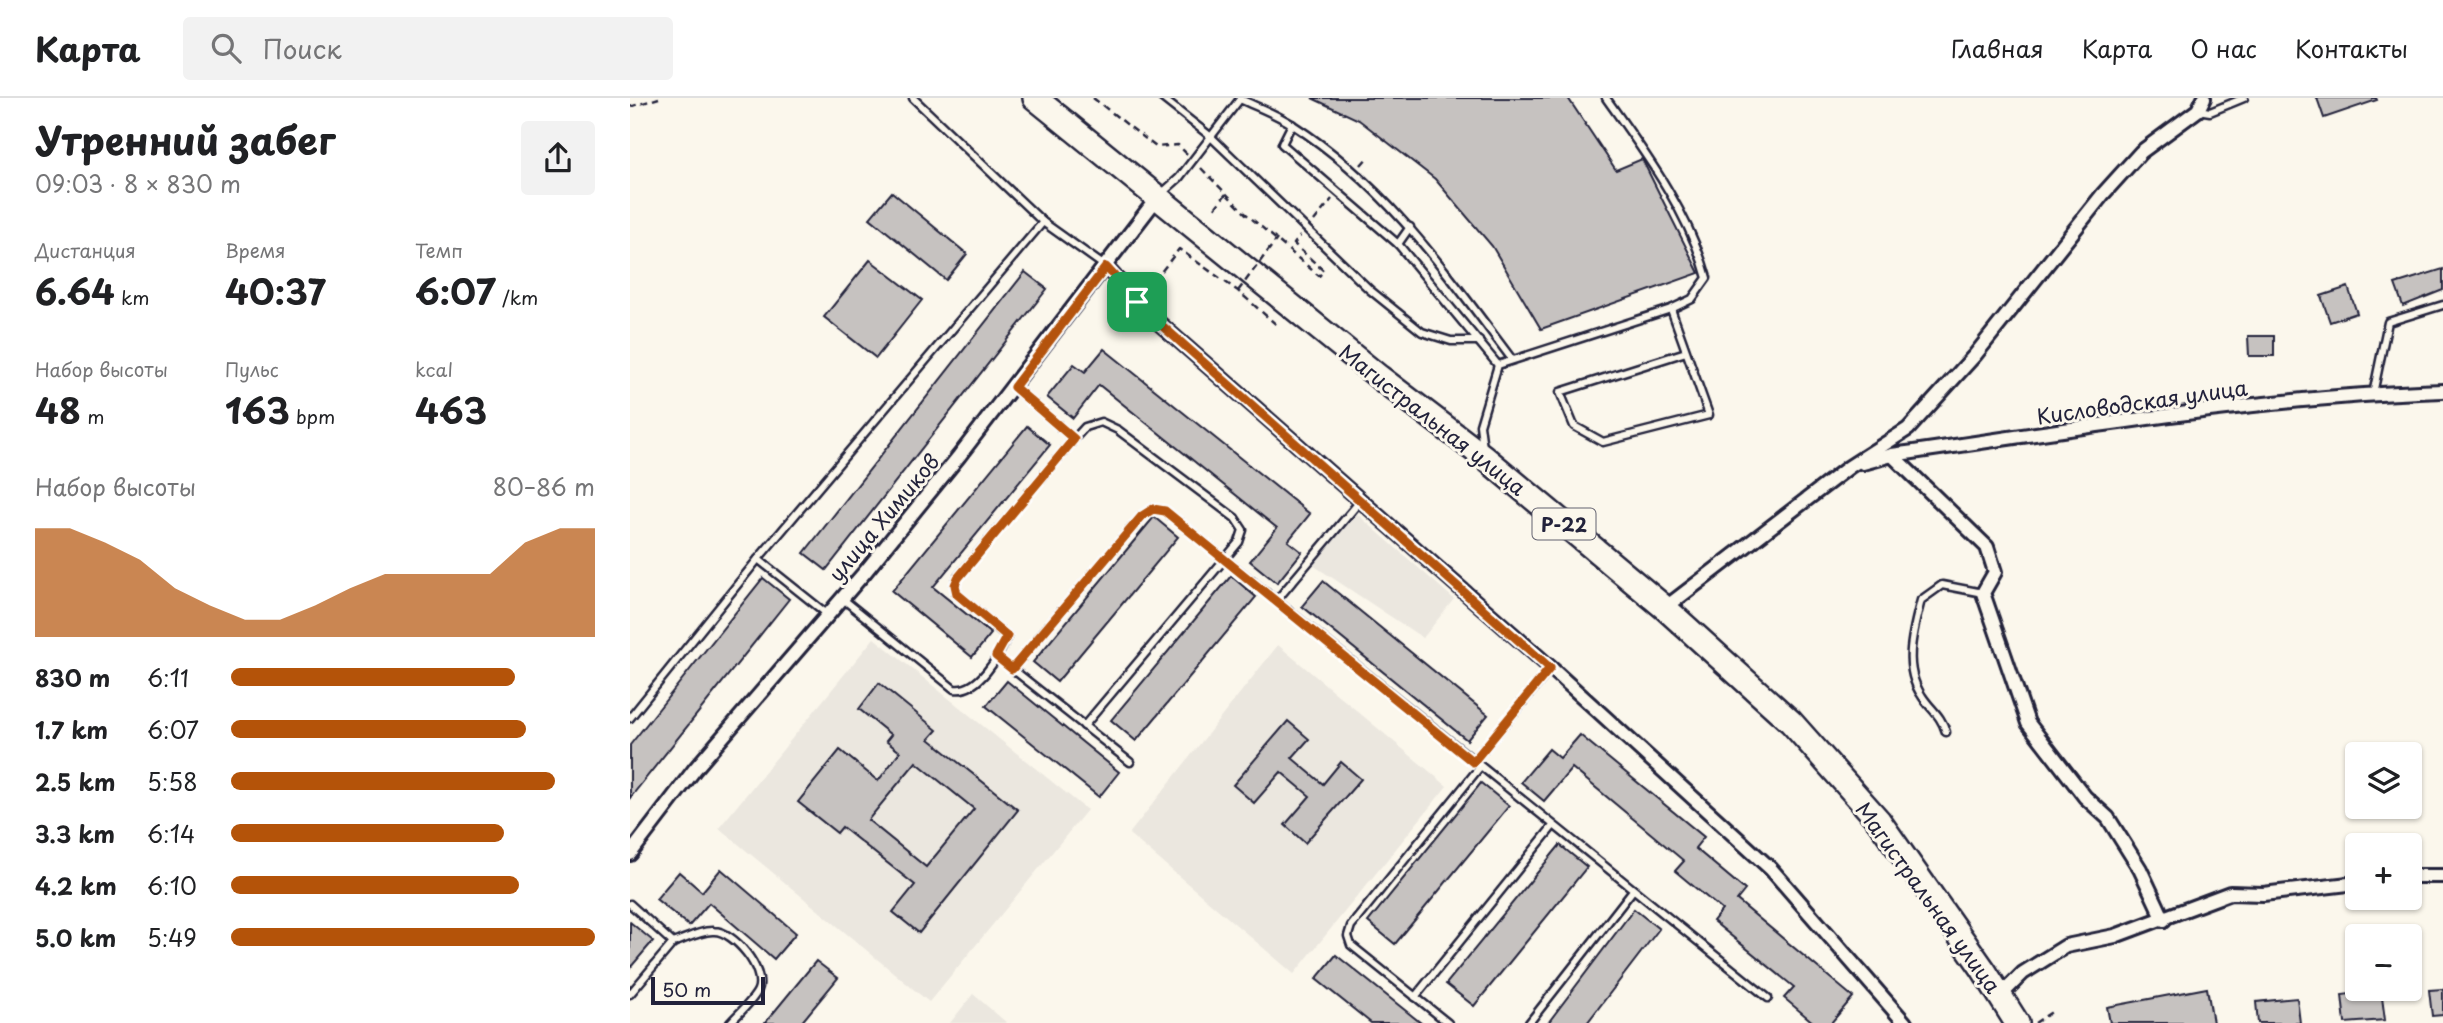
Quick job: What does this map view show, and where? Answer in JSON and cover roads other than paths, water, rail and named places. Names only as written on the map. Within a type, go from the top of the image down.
[{"type":"highway","name":"Магистральная улица","points":[[1035,98],[1379,377],[1484,457],[1665,608],[1791,722],[1880,821],[2017,1023]]},
{"type":"street","points":[[1665,608],[1849,467],[1908,429],[1975,355],[2103,194],[2141,152],[2201,104]]},
{"type":"street","name":"улица Химиков","points":[[630,854],[695,769],[841,598],[1014,387],[1157,198]]},
{"type":"street","points":[[1106,267],[1137,302],[1550,668],[1771,869],[1900,1021]]},
{"type":"street","name":"Кисловодская улица","points":[[1849,467],[1892,455],[2249,405],[2443,391]]},
{"type":"street","points":[[1892,455],[1987,547],[1995,572],[1983,593],[2028,723],[2085,797],[2108,818],[2140,869],[2164,920]]},
{"type":"street","points":[[2422,876],[2443,876]]},
{"type":"street","points":[[2000,996],[2023,973],[2066,947],[2115,936],[2164,920],[2230,893],[2263,894],[2345,884]]},
{"type":"lane","points":[[913,98],[1043,222],[1106,267]]},
{"type":"lane","points":[[1162,98],[1210,136],[1305,230],[1370,290],[1422,332],[1451,341],[1479,341]]},
{"type":"lane","points":[[1484,457],[1480,425],[1499,365],[1671,309],[1692,299],[1707,278],[1699,247],[1647,155],[1606,98]]},
{"type":"lane","points":[[2201,104],[2210,112],[2244,98]]},
{"type":"lane","points":[[1157,198],[1193,159],[1238,99],[1292,124],[1373,188],[1410,227],[1511,359]]},
{"type":"lane","points":[[1292,124],[1282,144],[1398,244],[1499,365]]},
{"type":"lane","points":[[630,719],[758,559],[1043,222]]},
{"type":"lane","points":[[1398,244],[1410,227]]},
{"type":"lane","points":[[2373,394],[2388,322],[2443,305]]},
{"type":"lane","points":[[1671,309],[1709,415],[1603,442],[1574,426],[1560,393],[1686,352]]},
{"type":"lane","points":[[1014,387],[1074,439]]},
{"type":"lane","points":[[841,598],[954,689],[964,691],[974,686],[1007,636],[957,594],[955,585],[958,578],[1085,428],[1101,422],[1118,430],[1235,518],[1243,530],[1239,542],[1084,726]]},
{"type":"lane","points":[[1276,601],[1362,500]]},
{"type":"lane","points":[[1012,669],[1142,516],[1153,509],[1165,511],[1479,768],[1768,998]]},
{"type":"lane","points":[[758,559],[827,614]]},
{"type":"lane","points":[[1946,732],[1942,716],[1922,696],[1911,675],[1911,639],[1920,600],[1942,585],[1983,593]]},
{"type":"lane","points":[[996,656],[1130,762]]},
{"type":"lane","points":[[1473,762],[1550,668]]},
{"type":"lane","points":[[1448,1023],[1351,945],[1348,936],[1351,926],[1479,768]]},
{"type":"lane","points":[[1415,997],[1553,826]]},
{"type":"lane","points":[[1529,1023],[1633,890]]},
{"type":"lane","points":[[630,904],[673,943]]},
{"type":"lane","points":[[630,994],[673,943],[712,930],[722,932],[756,965],[760,976],[758,990],[730,1023]]}]
